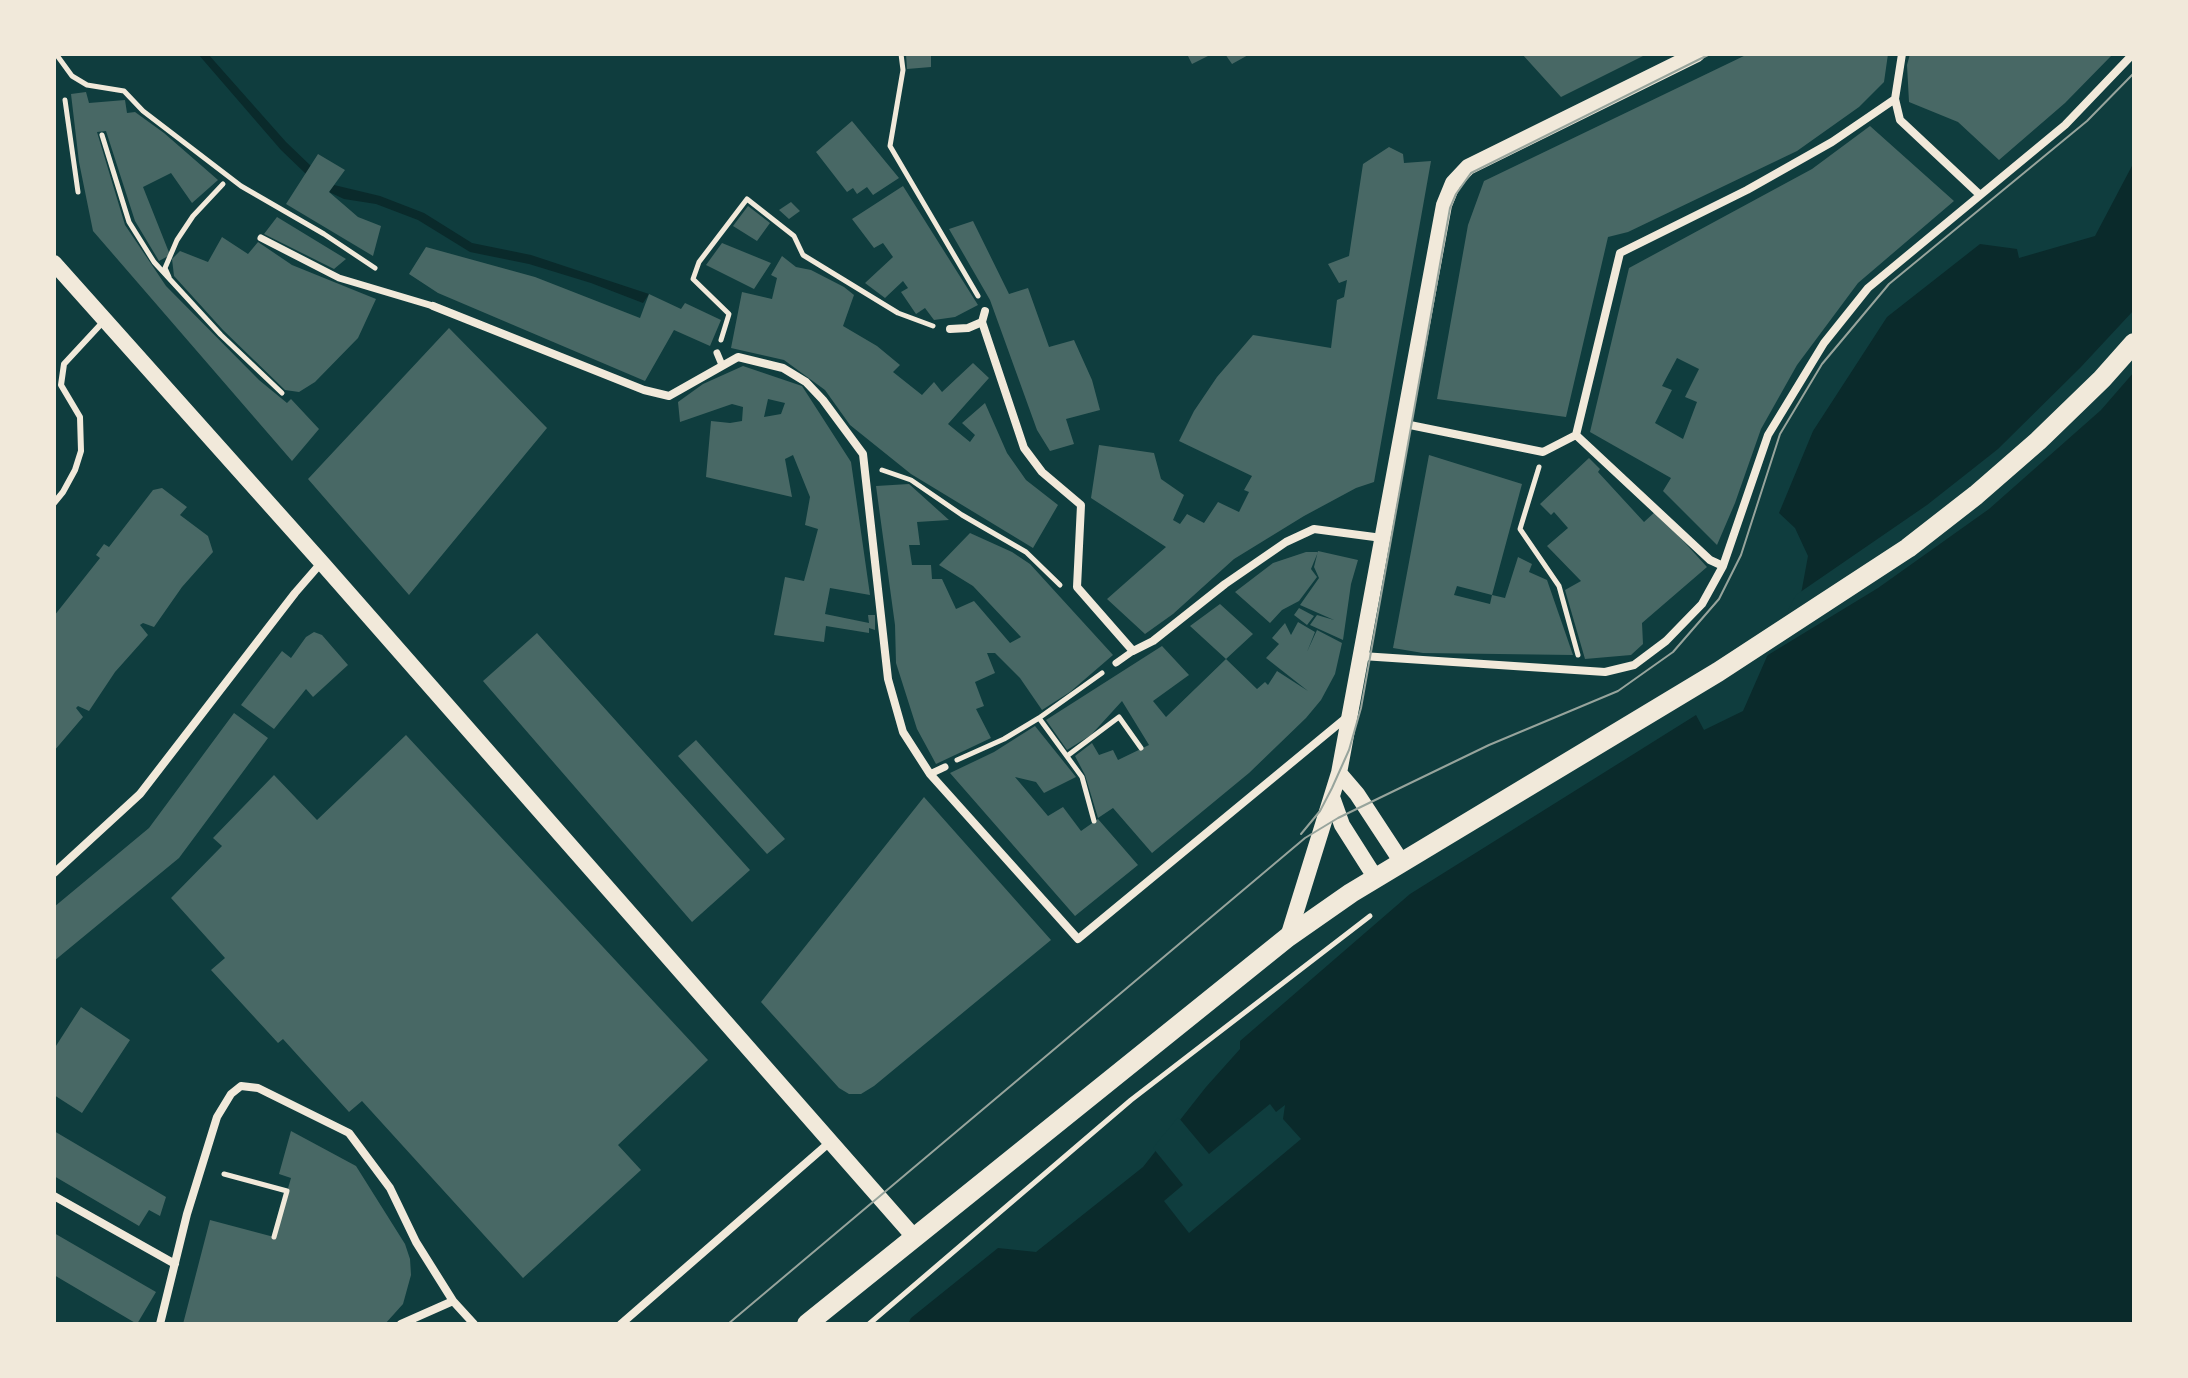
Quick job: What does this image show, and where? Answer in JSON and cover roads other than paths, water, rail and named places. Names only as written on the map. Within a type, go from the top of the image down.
[{"type":"main road","points":[[1288,937],[1339,773],[1444,205],[1453,183],[1468,167],[1697,54]]},
{"type":"main road","points":[[54,263],[915,1238]]},
{"type":"main road","points":[[807,1324],[1288,937],[1375,877],[1747,653],[1908,548],[2038,441],[2134,343]]},
{"type":"main road","points":[[1339,773],[1357,794],[1401,861]]},
{"type":"main road","points":[[1332,797],[1342,825],[1375,877]]},
{"type":"street","points":[[1902,54],[1895,99],[1900,120],[1980,195]]},
{"type":"street","points":[[1362,656],[1605,672],[1634,665],[1666,641],[1702,604],[1723,566],[1768,435],[1824,343],[1868,288],[2065,125],[2133,54]]},
{"type":"street","points":[[1405,424],[1543,452],[1576,435],[1620,253],[1747,190],[1832,142],[1895,99]]},
{"type":"street","points":[[261,238],[339,278],[433,306],[644,390],[669,396],[738,357],[783,368],[806,382],[823,400],[863,459],[888,679],[903,732],[930,774],[1078,939],[1351,714]]},
{"type":"street","points":[[985,311],[982,322],[1024,448],[1042,472],[1081,505],[1077,587],[1133,651]]},
{"type":"street","points":[[950,329],[968,328],[982,322]]},
{"type":"street","points":[[717,353],[722,365]]},
{"type":"street","points":[[1576,435],[1710,560],[1723,566]]},
{"type":"street","points":[[1116,663],[1153,641],[1225,584],[1286,542],[1314,529],[1382,538]]},
{"type":"street","points":[[54,873],[140,794],[295,593],[322,563]]},
{"type":"street","points":[[1580,660],[1581,671]]},
{"type":"street","points":[[930,774],[945,767]]},
{"type":"street","points":[[160,1324],[217,1117],[231,1094],[241,1086],[258,1088],[349,1133],[390,1188],[416,1242],[453,1301],[474,1324]]},
{"type":"street","points":[[621,1324],[830,1142]]},
{"type":"street","points":[[54,1196],[175,1264]]},
{"type":"street","points":[[401,1324],[453,1301]]},
{"type":"lane","points":[[54,503],[69,481],[81,451],[80,417],[61,385],[64,364],[105,320]]},
{"type":"water","points":[[198,54],[208,54],[311,166],[306,174],[281,150]]},
{"type":"water","points":[[2134,162],[2134,1324],[908,1324],[911,1318],[998,1248],[1036,1252],[1143,1167],[1240,1049],[1240,1041],[1410,894],[1696,715],[1704,730],[1743,711],[1772,645],[1801,594],[1808,556],[1795,528],[1779,513],[1813,431],[1887,317],[1980,244],[2017,249],[2019,258],[2095,236]]},
{"type":"water","points":[[334,185],[380,196],[424,213],[472,243],[531,255],[649,294],[643,303],[529,264],[470,252],[418,220],[376,204],[344,199],[329,192]]},
{"type":"tram line","points":[[1301,834],[1320,811],[1332,788],[1349,750],[1361,708],[1450,208],[1456,194],[1471,173],[1710,54]]},
{"type":"tram line","points":[[728,1324],[1305,838],[1338,818],[1489,745],[1618,691],[1673,652],[1719,599],[1741,555],[1780,434],[1822,364],[1889,284],[2087,121],[2134,73]]}]
